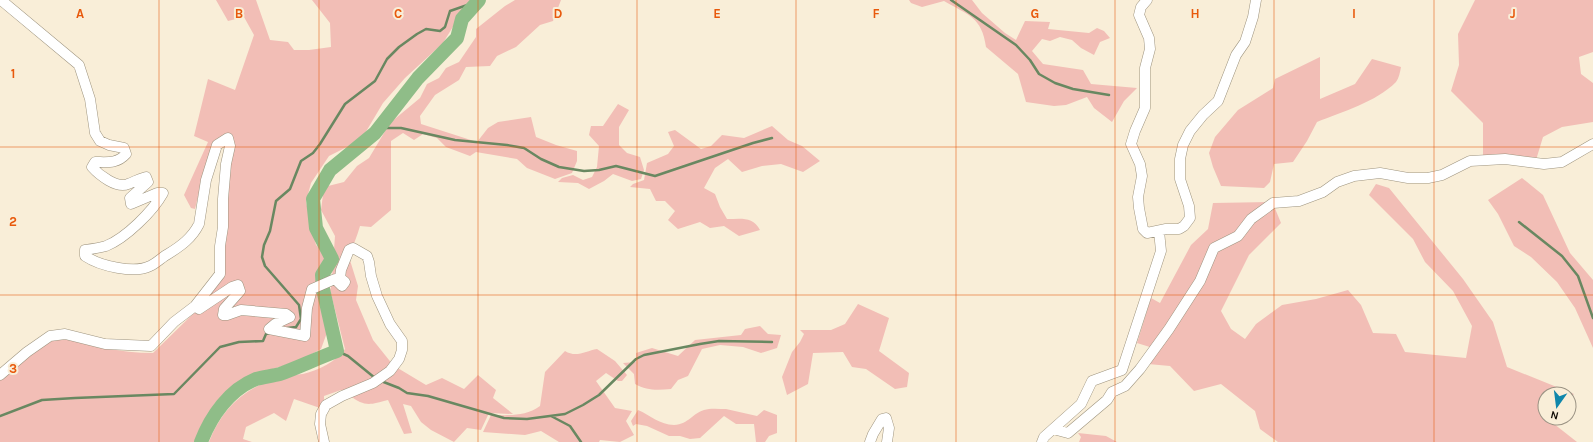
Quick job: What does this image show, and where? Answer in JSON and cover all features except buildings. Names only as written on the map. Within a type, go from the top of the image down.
[{"type":"street","points":[[0,375],[27,352],[50,336],[65,334],[104,344],[151,346],[174,322],[195,306],[220,274],[223,199],[226,164],[230,146],[228,138],[217,145],[206,180],[199,224],[184,244],[150,266],[136,270],[94,262],[85,256],[85,250],[97,249],[108,245],[135,227],[163,193],[157,193],[131,204],[130,198],[148,182],[146,177],[137,179],[127,185],[115,183],[97,173],[92,167],[95,162],[112,163],[126,154],[124,148],[100,142],[95,133],[90,99],[79,65],[1,0]]},
{"type":"street","points":[[1147,0],[1140,7],[1139,15],[1149,38],[1150,49],[1145,68],[1145,108],[1131,144],[1140,164],[1142,176],[1138,197],[1143,229],[1147,233],[1179,229],[1184,226],[1190,218],[1180,179],[1180,159],[1183,145],[1190,131],[1203,115],[1218,101],[1236,55],[1245,42],[1253,17],[1256,0]]},
{"type":"street","points":[[1053,429],[1068,433],[1107,400],[1112,392],[1125,386],[1140,369],[1173,323],[1200,281],[1214,248],[1238,236],[1251,219],[1273,203],[1299,201],[1323,192],[1337,182],[1354,176],[1380,173],[1408,178],[1428,178],[1442,174],[1470,161],[1505,159],[1544,164],[1562,162],[1593,144]]},
{"type":"street","points":[[1042,442],[1044,437],[1081,404],[1092,381],[1122,370],[1161,251],[1158,231]]},
{"type":"street","points":[[195,306],[199,309],[232,287],[238,285],[240,291],[224,309],[223,315],[241,310],[286,314],[290,317],[275,324],[269,330],[305,336],[307,308],[312,289],[335,279],[342,286],[344,282],[340,278],[341,270],[349,250],[353,248],[367,256],[370,276],[377,296],[390,324],[402,341],[402,350],[399,358],[390,371],[373,383],[342,396],[326,406],[321,414],[320,424],[324,442]]},
{"type":"street","points":[[870,442],[878,424],[882,419],[886,418],[889,428],[887,442]]},
{"type":"shaded area","points":[[216,0],[256,0],[270,40],[288,42],[294,50],[309,50],[331,47],[330,23],[312,0],[479,0],[462,12],[443,43],[405,78],[383,103],[361,140],[329,156],[311,183],[306,202],[316,245],[328,256],[319,275],[320,284],[311,288],[304,334],[273,329],[291,317],[225,314],[239,282],[200,307],[222,273],[229,136],[207,160],[195,209],[191,208],[184,195],[208,142],[194,136],[208,79],[235,90],[254,35],[244,17],[228,21]]},
{"type":"shaded area","points":[[515,0],[561,0],[553,21],[540,25],[516,47],[497,56],[490,66],[466,67],[459,80],[435,95],[420,116],[421,124],[477,142],[488,128],[498,122],[531,117],[536,137],[577,151],[577,161],[572,173],[555,179],[527,168],[517,159],[476,152],[470,156],[446,147],[437,138],[423,134],[414,140],[403,133],[391,141],[391,210],[371,227],[360,226],[349,254],[342,266],[332,278],[335,236],[321,210],[324,187],[344,182],[357,166],[369,158],[390,123],[420,98],[427,84],[439,78],[446,68],[459,62],[476,37],[476,29]]},
{"type":"shaded area","points":[[909,0],[972,0],[982,13],[1005,33],[1016,40],[1025,21],[1050,22],[1048,29],[1089,33],[1097,28],[1104,31],[1110,38],[1100,42],[1094,55],[1081,48],[1072,40],[1060,37],[1050,41],[1042,39],[1032,51],[1043,64],[1083,70],[1091,84],[1137,88],[1124,101],[1112,122],[1094,108],[1087,97],[1066,105],[1054,106],[1026,102],[1018,74],[986,47],[981,29],[972,18],[944,1],[922,7],[911,3]]},
{"type":"shaded area","points":[[1475,0],[1593,0],[1593,52],[1579,57],[1581,74],[1593,83],[1593,122],[1562,127],[1543,137],[1536,160],[1483,155],[1483,123],[1451,91],[1459,65],[1458,34]]},
{"type":"shaded area","points":[[1320,57],[1320,99],[1355,84],[1372,59],[1401,67],[1399,77],[1396,82],[1379,95],[1358,106],[1317,122],[1307,141],[1293,162],[1274,164],[1270,182],[1264,188],[1221,186],[1209,153],[1215,137],[1238,110],[1273,88],[1275,79]]},
{"type":"shaded area","points":[[618,104],[629,110],[619,127],[619,145],[627,153],[640,157],[644,170],[641,179],[632,181],[613,174],[589,189],[578,183],[558,182],[562,178],[573,175],[583,180],[592,177],[597,167],[599,146],[589,135],[591,126],[603,126]]},
{"type":"shaded area","points":[[772,126],[788,140],[802,146],[820,161],[803,172],[781,164],[762,166],[742,172],[728,159],[715,168],[704,188],[715,194],[727,219],[750,220],[754,222],[760,230],[739,236],[724,226],[710,228],[700,222],[678,229],[668,220],[675,211],[665,201],[656,201],[650,189],[630,187],[633,184],[644,180],[647,163],[668,154],[674,146],[668,132],[675,130],[701,149],[711,146],[722,135],[744,138]]},
{"type":"shaded area","points":[[1522,178],[1543,195],[1570,253],[1593,280],[1593,348],[1575,308],[1557,282],[1531,257],[1514,246],[1498,214],[1488,200]]},
{"type":"shaded area","points":[[1376,184],[1389,188],[1463,279],[1493,322],[1507,367],[1554,386],[1537,386],[1537,426],[1557,426],[1577,442],[1278,442],[1260,429],[1255,411],[1221,384],[1194,391],[1170,366],[1148,364],[1216,249],[1274,206],[1281,223],[1249,255],[1221,311],[1231,329],[1245,339],[1256,324],[1282,305],[1316,299],[1348,290],[1361,305],[1373,333],[1396,334],[1405,352],[1466,358],[1472,326],[1453,291],[1425,262],[1413,239],[1369,195]]},
{"type":"shaded area","points":[[1270,202],[1236,234],[1211,247],[1197,282],[1153,348],[1137,343],[1151,298],[1160,303],[1191,245],[1208,229],[1213,203]]},
{"type":"shaded area","points":[[349,257],[358,286],[356,300],[373,340],[393,365],[388,371],[347,391],[341,390],[324,396],[324,404],[320,408],[294,399],[286,421],[274,413],[246,427],[243,439],[252,442],[209,442],[214,430],[228,409],[237,400],[257,386],[285,376],[314,371],[337,358],[345,349],[330,290],[332,284],[342,277]]},
{"type":"shaded area","points":[[237,287],[228,304],[233,313],[285,315],[274,323],[306,337],[313,293],[321,289],[329,327],[321,349],[299,361],[253,375],[236,385],[215,403],[198,442],[0,442],[0,380],[25,358],[46,343],[65,339],[116,350],[153,353],[197,310]]},
{"type":"shaded area","points":[[858,304],[889,318],[879,351],[909,373],[907,387],[895,389],[866,369],[852,367],[843,352],[813,353],[808,384],[787,395],[782,377],[792,352],[804,334],[800,330],[831,330],[845,324]]},
{"type":"shaded area","points":[[760,326],[768,334],[781,335],[777,348],[761,353],[743,347],[720,345],[702,349],[688,376],[678,380],[671,389],[648,389],[635,384],[634,374],[623,363],[636,362],[636,353],[652,348],[678,356],[695,340],[741,335],[745,329]]},
{"type":"shaded area","points":[[597,349],[615,361],[627,375],[622,381],[618,381],[606,373],[596,381],[615,408],[632,411],[626,421],[634,435],[620,442],[600,440],[599,442],[559,442],[541,431],[525,435],[483,432],[491,415],[522,414],[534,410],[540,406],[545,372],[565,351],[577,354]]},
{"type":"shaded area","points":[[396,367],[426,385],[442,378],[464,389],[478,375],[496,390],[493,398],[513,414],[489,413],[481,430],[467,428],[454,442],[431,430],[421,422],[411,406],[403,404],[412,433],[404,434],[388,400],[367,404],[359,402],[349,395]]},
{"type":"shaded area","points":[[726,409],[757,416],[764,410],[777,415],[777,433],[769,436],[765,442],[756,442],[754,424],[736,424],[724,416],[700,438],[690,439],[680,436],[669,436],[647,426],[636,424],[633,426],[631,421],[638,410],[660,422],[674,425],[687,421],[700,411]]},
{"type":"shaded area","points":[[1078,433],[1106,436],[1117,442],[1079,442],[1081,437]]},
{"type":"waterway","points":[[201,442],[210,423],[222,405],[237,390],[256,379],[280,374],[337,351],[323,289],[322,275],[332,259],[316,228],[313,199],[330,170],[375,133],[418,78],[457,38],[462,19],[479,0]]},
{"type":"waterway","points":[[951,0],[1016,45],[1030,60],[1039,74],[1055,83],[1073,89],[1109,95]]},
{"type":"waterway","points":[[287,328],[296,327],[301,319],[299,305],[265,266],[262,257],[264,245],[270,231],[276,201],[290,189],[301,161],[313,153],[320,144],[345,104],[375,81],[387,59],[399,47],[426,29],[440,31],[445,27],[450,11],[476,2]]},
{"type":"waterway","points":[[379,128],[401,128],[455,140],[524,148],[541,159],[559,167],[584,171],[599,170],[616,166],[655,176],[772,138]]},
{"type":"waterway","points":[[1519,222],[1562,256],[1578,276],[1593,318]]},
{"type":"waterway","points":[[0,416],[42,400],[174,394],[220,347],[239,342],[263,341],[266,334],[271,333]]},
{"type":"waterway","points":[[381,381],[407,393],[428,396],[504,418],[527,419],[565,414],[583,405],[599,395],[636,359],[644,355],[719,341],[772,342]]},
{"type":"waterway","points":[[337,351],[348,356],[375,378]]},
{"type":"waterway","points":[[551,416],[570,426],[581,442]]}]
